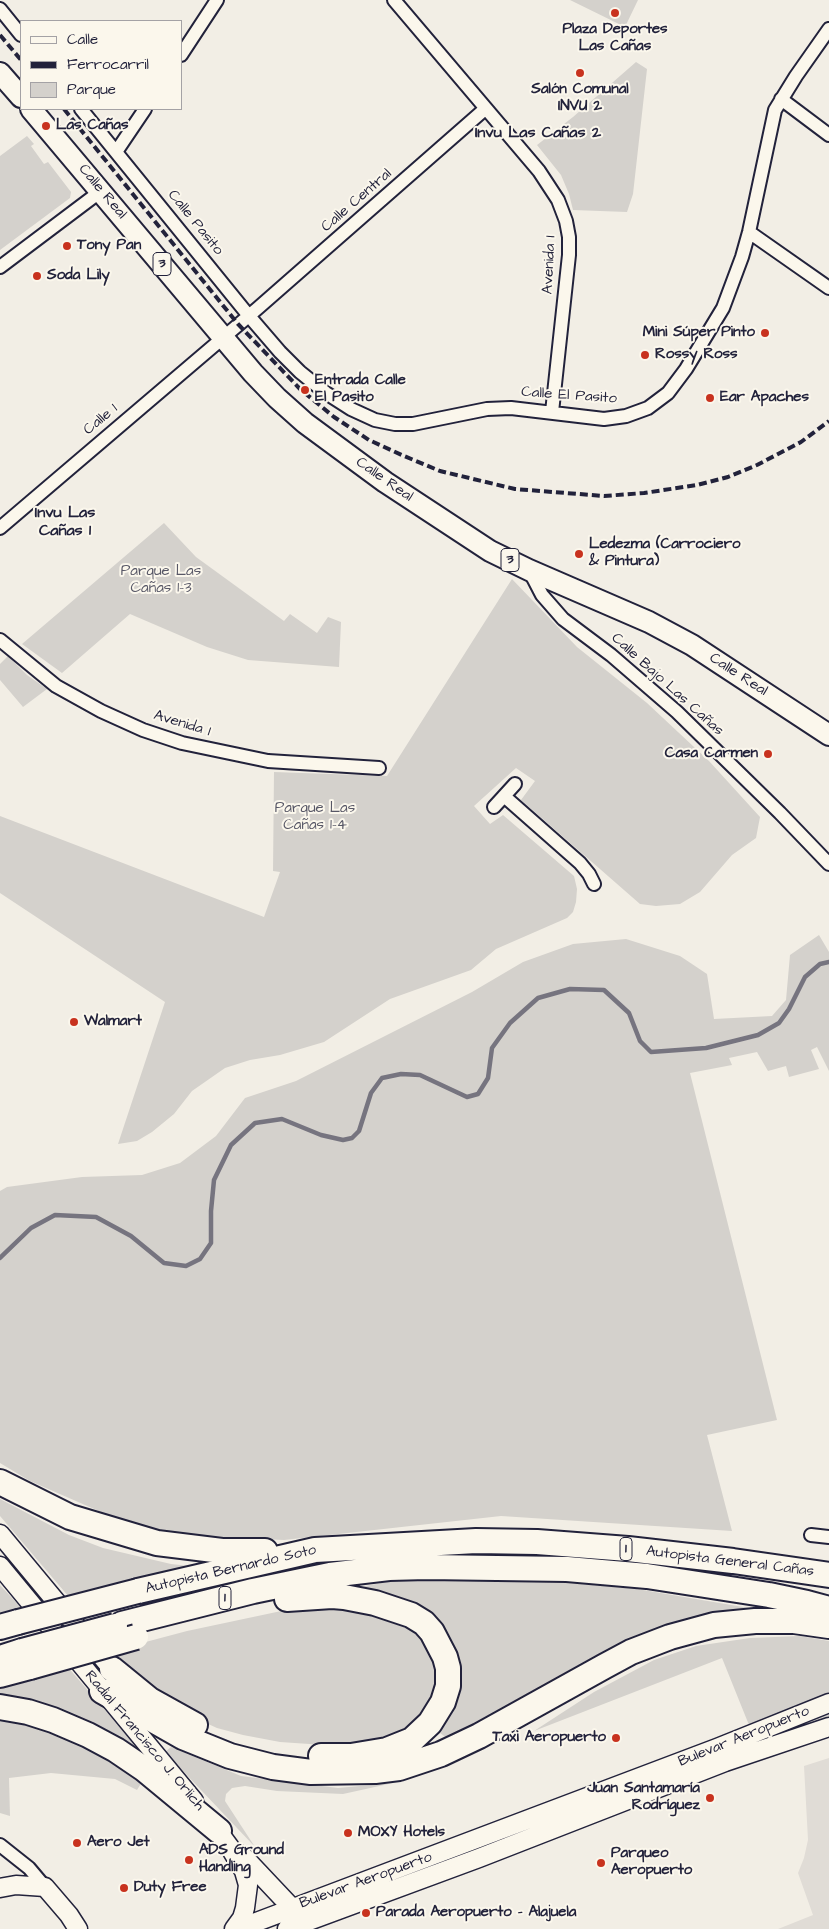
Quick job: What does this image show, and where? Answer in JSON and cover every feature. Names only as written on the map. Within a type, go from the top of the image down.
[{"type":"highway","points":[[0,1482],[70,1517],[157,1543],[222,1551],[314,1550]]},
{"type":"highway","name":"Autopista General Cañas","points":[[330,1575],[389,1568],[476,1541],[537,1542],[619,1548],[734,1561],[829,1575]]},
{"type":"highway","name":"Autopista Bernardo Soto","points":[[0,1658],[14,1642],[138,1591],[314,1550],[424,1556]]},
{"type":"highway","name":"Autopista Bernardo Soto","points":[[124,1624],[238,1582],[424,1556]]},
{"type":"highway","name":"Autopista General Cañas","points":[[363,1580],[424,1556],[647,1576],[769,1595],[829,1610]]},
{"type":"highway","name":"Autopista Bernardo Soto","points":[[14,1642],[124,1624],[253,1591],[330,1575]]},
{"type":"highway","name":"Autopista Bernardo Soto","points":[[14,1642],[287,1599],[363,1580]]},
{"type":"highway","points":[[112,1669],[150,1700],[189,1722],[235,1741],[292,1754],[350,1756],[387,1750],[412,1740],[430,1723],[448,1686],[448,1668],[440,1644],[424,1623],[410,1615],[360,1599],[332,1596],[287,1599]]},
{"type":"highway","points":[[102,1691],[183,1737],[230,1756],[273,1767],[310,1772],[376,1771],[400,1768],[441,1754],[479,1736],[613,1661],[670,1637],[714,1626],[755,1621],[794,1622],[829,1626]]},
{"type":"highway","name":"Autopista Bernardo Soto","points":[[0,1675],[14,1642]]},
{"type":"highway","points":[[0,1707],[28,1712],[53,1720],[88,1735],[116,1750],[144,1769],[219,1831]]},
{"type":"main road","points":[[2,77],[20,96]]},
{"type":"main road","name":"Calle Real","points":[[32,110],[223,338],[277,398],[340,450],[483,546],[529,570],[650,622],[692,645],[829,735]]},
{"type":"street","points":[[182,52],[217,0]]},
{"type":"street","name":"Avenida 1","points":[[394,0],[539,171],[558,200],[566,221],[569,237],[569,255],[552,412]]},
{"type":"street","points":[[0,9],[20,34]]},
{"type":"street","name":"Calle El Pasito","points":[[249,316],[300,372],[326,394],[351,409],[375,420],[396,424],[413,424],[487,409],[511,408],[604,419],[626,416],[648,408],[668,392],[686,370],[723,308],[742,258],[749,232],[775,110],[781,98],[829,29]]},
{"type":"street","points":[[781,98],[829,135]]},
{"type":"street","name":"Calle Central","points":[[223,338],[485,109]]},
{"type":"street","points":[[82,110],[116,152],[144,110]]},
{"type":"street","name":"Calle Pasito","points":[[116,152],[249,316]]},
{"type":"street","points":[[0,267],[101,191]]},
{"type":"street","points":[[749,232],[829,288]]},
{"type":"street","name":"Calle 1","points":[[0,528],[223,338]]},
{"type":"street","name":"Calle Bajo Las Cañas","points":[[529,570],[542,595],[563,619],[624,666],[678,712],[780,812],[829,864]]},
{"type":"street","name":"Avenida 1","points":[[0,640],[56,686],[101,711],[143,730],[174,741],[235,756],[268,761],[380,768]]},
{"type":"street","points":[[494,807],[515,784]]},
{"type":"street","points":[[504,796],[580,863],[594,884]]},
{"type":"street","name":"Radial Francisco J. Orlich","points":[[0,1534],[112,1669]]},
{"type":"street","points":[[811,1535],[829,1537]]},
{"type":"street","name":"Radial Francisco J. Orlich","points":[[0,1566],[219,1831],[244,1871],[248,1885],[245,1908],[236,1929]]},
{"type":"street","name":"Bulevar Aeropuerto","points":[[236,1929],[690,1758],[829,1702]]},
{"type":"street","name":"Bulevar Aeropuerto","points":[[287,1929],[479,1858],[724,1762],[829,1727]]},
{"type":"street","points":[[219,1831],[292,1908]]},
{"type":"street","points":[[0,1845],[28,1868],[70,1915],[78,1929]]},
{"type":"street","points":[[0,1888],[16,1885],[44,1887]]},
{"type":"shaded area","points":[[829,1758],[829,1929],[778,1929],[813,1915],[798,1873],[808,1840],[804,1766]]},
{"type":"green space","name":"Plaza Deportes Las Cañas","points":[[570,0],[638,0],[625,27]]},
{"type":"green space","points":[[636,62],[647,69],[633,194],[627,212],[573,210],[561,175],[537,145],[573,117]]},
{"type":"green space","points":[[27,136],[34,144],[31,146],[44,164],[48,162],[71,192],[70,198],[0,250],[0,156]]},
{"type":"green space","name":"Parque Las Cañas 1-3","points":[[164,523],[196,557],[284,621],[290,614],[317,633],[328,617],[341,622],[339,667],[248,660],[207,647],[130,614],[62,673],[22,644]]},
{"type":"green space","name":"Parque Las Cañas 1-4","points":[[512,579],[577,647],[647,703],[709,761],[760,817],[756,838],[732,855],[700,892],[680,904],[656,906],[640,904],[521,800],[535,781],[516,768],[474,806],[490,824],[503,815],[574,876],[577,889],[576,902],[573,912],[567,918],[496,949],[471,970],[390,999],[324,1042],[225,1068],[192,1091],[174,1114],[152,1132],[137,1141],[118,1144],[165,1002],[0,893],[0,816],[264,917],[280,872],[273,871],[274,772],[387,776]]},
{"type":"green space","points":[[8,656],[27,675],[47,689],[23,707],[0,680],[0,664]]},
{"type":"green space","points":[[819,935],[829,952],[829,1071],[817,1047],[811,1050],[819,1069],[789,1077],[786,1066],[768,1071],[757,1052],[729,1058],[732,1065],[690,1073],[777,1420],[707,1435],[732,1531],[501,1516],[284,1540],[177,1535],[108,1515],[30,1481],[0,1463],[0,1191],[7,1187],[82,1177],[142,1175],[180,1163],[216,1136],[245,1098],[296,1081],[472,992],[523,962],[573,944],[626,939],[680,956],[707,974],[714,1019],[772,1016],[786,1000],[790,955]]},
{"type":"green space","points":[[0,1499],[69,1535],[103,1548],[171,1564],[199,1567],[69,1597],[0,1516]]},
{"type":"green space","points":[[397,1580],[537,1580],[637,1589],[755,1609],[565,1679],[448,1739],[440,1733],[449,1640],[344,1590]]},
{"type":"green space","points":[[0,1585],[24,1611],[0,1617]]},
{"type":"green space","points":[[319,1603],[362,1610],[409,1627],[426,1638],[437,1662],[435,1693],[431,1704],[418,1721],[397,1736],[339,1746],[280,1742],[217,1728],[195,1718],[128,1672],[108,1652],[187,1631]]},
{"type":"green space","points":[[800,1636],[829,1641],[829,1695],[749,1725],[722,1658],[534,1731],[594,1692],[654,1660],[696,1646],[750,1638]]},
{"type":"green space","points":[[66,1665],[136,1746],[170,1781],[108,1731],[71,1717],[0,1699],[0,1682]]},
{"type":"green space","points":[[829,1710],[829,1721],[760,1743],[758,1741]]},
{"type":"green space","points":[[0,1712],[61,1731],[145,1777],[137,1790],[115,1779],[51,1773],[9,1778],[10,1816],[0,1813]]},
{"type":"green space","points":[[171,1747],[241,1776],[338,1788],[393,1783],[343,1794],[277,1791],[245,1786],[232,1788],[226,1794],[225,1801],[255,1847],[165,1752]]},
{"type":"waterway","points":[[0,1258],[31,1228],[55,1215],[96,1217],[131,1236],[164,1263],[186,1266],[200,1259],[211,1243],[211,1211],[214,1180],[231,1145],[255,1123],[282,1119],[321,1135],[343,1140],[352,1138],[359,1131],[371,1093],[382,1078],[401,1074],[420,1075],[467,1097],[478,1094],[488,1078],[492,1048],[510,1023],[538,998],[570,989],[604,990],[629,1013],[640,1041],[651,1052],[706,1048],[758,1035],[779,1023],[789,1009],[805,977],[820,964],[829,962]]},
{"type":"railway","points":[[0,35],[20,59]]},
{"type":"railway","points":[[65,110],[238,324],[300,389],[334,417],[369,440],[440,471],[515,489],[604,496],[644,493],[697,485],[728,477],[757,465],[801,442],[829,421]]},
{"type":"place","name":"Plaza Deportes Las Cañas","points":[[615,13]]},
{"type":"place","name":"Salón Comunal INVU 2","points":[[580,73]]},
{"type":"place","name":"Las Cañas","points":[[46,126]]},
{"type":"place","name":"Tony Pan","points":[[67,246]]},
{"type":"place","name":"Soda Lily","points":[[37,276]]},
{"type":"place","name":"Mini Súper Pinto","points":[[765,333]]},
{"type":"place","name":"Rossy Ross","points":[[645,355]]},
{"type":"place","name":"Entrada Calle El Pasito","points":[[305,390]]},
{"type":"place","name":"Ear Apaches","points":[[710,398]]},
{"type":"place","name":"Ledezma (Carrociero & Pintura)","points":[[579,554]]},
{"type":"place","name":"Casa Carmen","points":[[768,754]]},
{"type":"place","name":"Walmart","points":[[74,1022]]},
{"type":"place","name":"Taxi Aeropuerto","points":[[616,1738]]},
{"type":"place","name":"Juan Santamaría Rodríguez","points":[[710,1798]]},
{"type":"place","name":"MOXY Hotels","points":[[348,1833]]},
{"type":"place","name":"Aero Jet","points":[[77,1843]]},
{"type":"place","name":"ADS Ground Handling","points":[[189,1860]]},
{"type":"place","name":"Parqueo Aeropuerto","points":[[601,1863]]},
{"type":"place","name":"Duty Free","points":[[124,1888]]},
{"type":"place","name":"Parada Aeropuerto - Alajuela","points":[[366,1913]]},
{"type":"district","name":"Invu Las Cañas 2","points":[[538,134]]},
{"type":"district","name":"Invu Las Cañas 1","points":[[65,523]]}]
